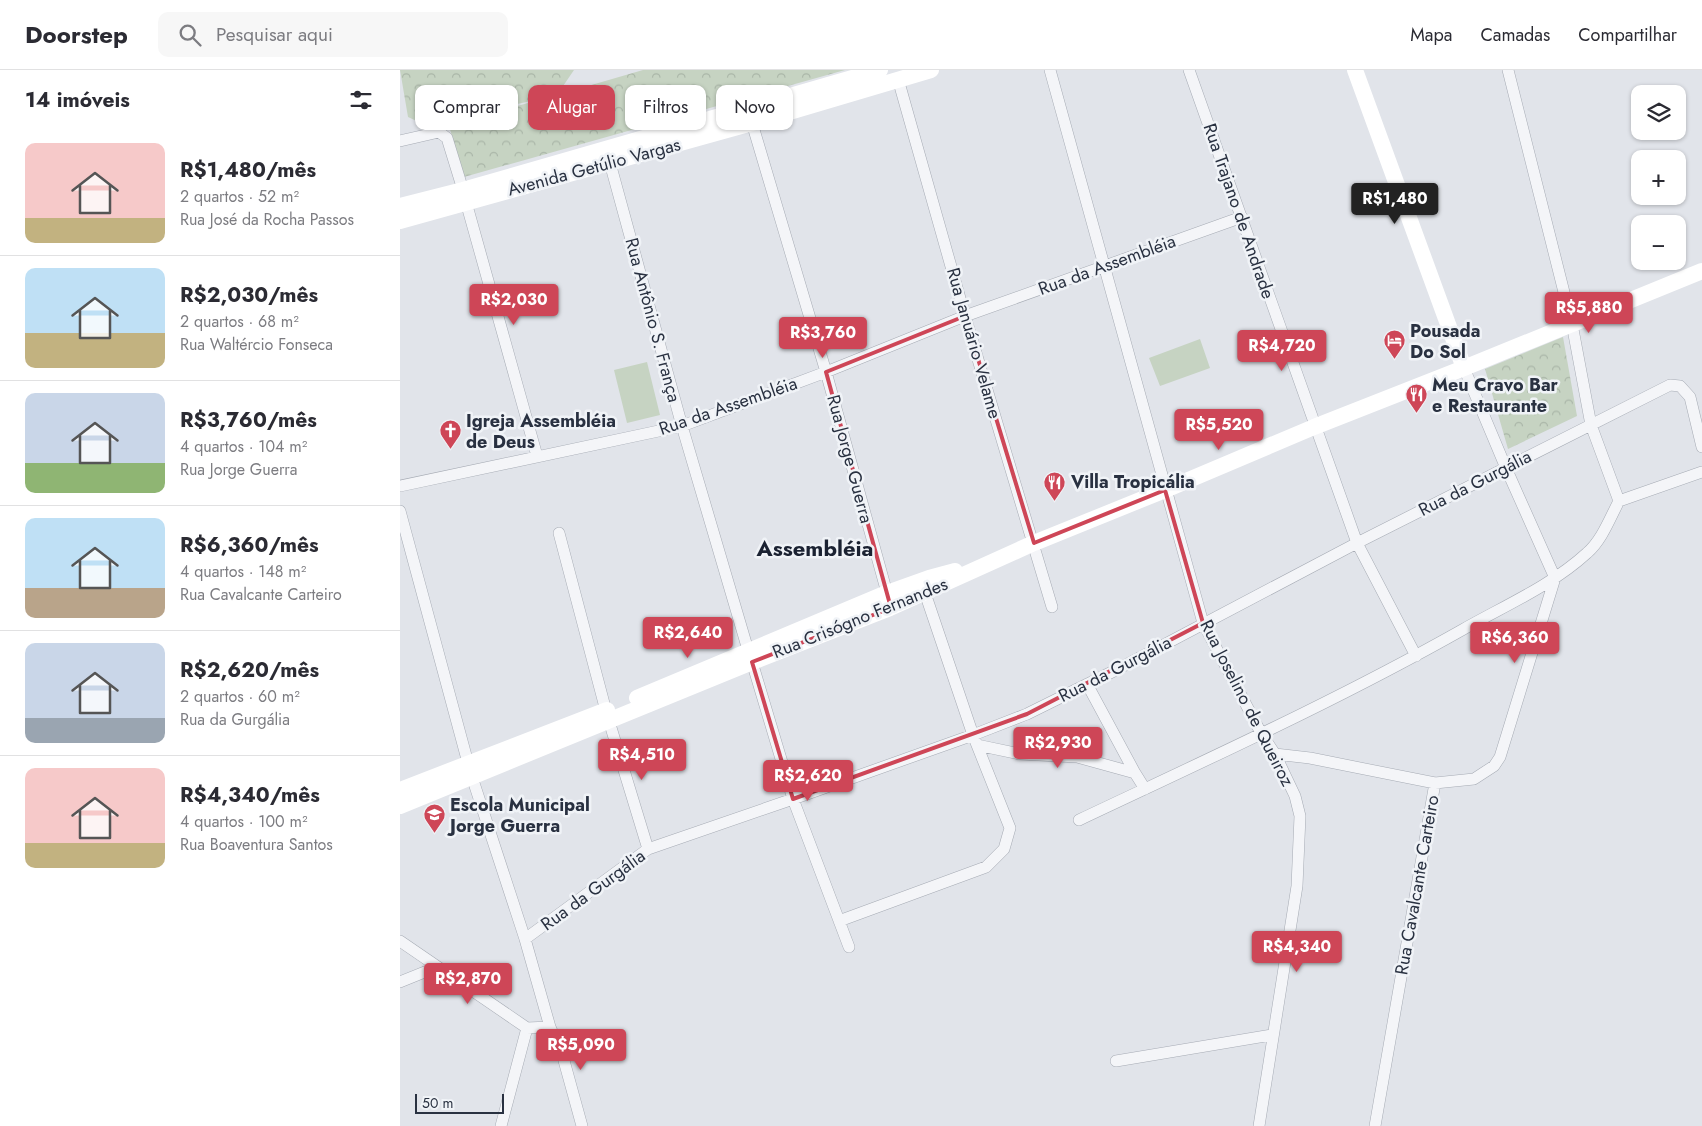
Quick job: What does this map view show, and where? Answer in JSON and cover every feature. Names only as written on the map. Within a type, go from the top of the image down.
[{"type":"main road","name":"Avenida Getúlio Vargas","points":[[400,222],[464,196],[880,70]]},
{"type":"main road","name":"Avenida Getúlio Vargas","points":[[793,111],[931,70]]},
{"type":"main road","points":[[1354,70],[1464,368]]},
{"type":"main road","name":"Avenida Getúlio Vargas","points":[[400,206],[464,196],[610,163],[727,130]]},
{"type":"main road","name":"Rua Crisógno Fernandes","points":[[750,656],[925,593],[1034,543],[1314,427],[1702,272]]},
{"type":"main road","name":"Rua Crisógno Fernandes","points":[[400,790],[470,770],[607,716],[750,656],[887,593],[947,573],[986,564]]},
{"type":"main road","name":"Rua Crisógno Fernandes","points":[[400,806],[470,770]]},
{"type":"street","name":"Rua Joselino de Queiroz","points":[[1050,70],[1203,623],[1261,733],[1275,754],[1295,796],[1300,816],[1297,886],[1259,1126]]},
{"type":"street","name":"Rua Trajano de Andrade","points":[[1189,70],[1356,543],[1416,656]]},
{"type":"street","points":[[1508,70],[1572,324],[1592,425],[1619,501]]},
{"type":"street","name":"Rua Januário Velame","points":[[898,79],[965,316],[1052,607]]},
{"type":"street","name":"Rua Jorge Guerra","points":[[754,130],[826,372],[887,593]]},
{"type":"street","points":[[400,141],[439,132],[447,138],[536,456]]},
{"type":"street","name":"Rua Antônio S. França","points":[[610,163],[682,426],[793,800],[849,947]]},
{"type":"street","name":"Rua da Assembléia","points":[[400,486],[682,426],[826,372],[965,316],[1242,218]]},
{"type":"street","points":[[1464,368],[1555,578]]},
{"type":"street","name":"Rua da Gurgália","points":[[524,939],[648,849],[975,740],[1118,669],[1356,543],[1670,385],[1680,386],[1690,397],[1702,445]]},
{"type":"street","points":[[1079,820],[1416,656],[1555,578],[1588,552],[1602,534],[1619,501],[1702,472]]},
{"type":"street","points":[[400,511],[470,770],[524,939],[550,1028],[563,1057],[582,1126]]},
{"type":"street","points":[[558,533],[607,716],[648,849]]},
{"type":"street","name":"Rua Cavalcante Carteiro","points":[[1375,1126],[1435,783],[1474,779],[1494,766],[1500,757],[1555,578]]},
{"type":"street","points":[[839,921],[986,867],[1004,849],[1010,828],[975,740],[925,593]]},
{"type":"street","points":[[1087,684],[1145,789]]},
{"type":"street","points":[[975,740],[1020,754],[1077,757],[1135,773]]},
{"type":"street","points":[[1275,754],[1310,758],[1435,783]]},
{"type":"street","points":[[400,941],[527,1028],[550,1028]]},
{"type":"street","points":[[400,982],[437,967]]},
{"type":"street","points":[[498,1125],[527,1028]]},
{"type":"street","points":[[1116,1061],[1272,1035]]},
{"type":"highlighted area","points":[[965,316],[1034,543],[1165,490],[1203,623],[1027,714],[793,799],[752,662],[891,608],[826,372]]},
{"type":"green space","points":[[400,70],[574,70],[564,85],[528,85],[528,102],[518,104],[518,85],[415,85],[415,120],[408,117]]},
{"type":"green space","points":[[643,70],[845,70],[792,85],[716,85],[716,106],[706,109],[706,85],[625,85],[625,130],[631,130],[464,177],[450,130],[518,130],[518,106],[528,103],[528,130],[615,130],[615,85],[591,85]]},
{"type":"green space","points":[[1563,337],[1577,416],[1508,449],[1485,369]]},
{"type":"green space","points":[[1200,339],[1210,368],[1160,386],[1149,358]]},
{"type":"green space","points":[[647,362],[660,415],[627,423],[614,370]]},
{"type":"place","name":"Pousada Do Sol","points":[[1394,360]]},
{"type":"place","name":"Meu Cravo Bar e Restaurante","points":[[1416,414]]},
{"type":"place","name":"Igreja Assembléia de Deus","points":[[450,450]]},
{"type":"place","name":"Villa Tropicália","points":[[1055,501]]},
{"type":"place","name":"Escola Municipal Jorge Guerra","points":[[434,834]]},
{"type":"district","name":"Assembléia","points":[[815,548]]}]
